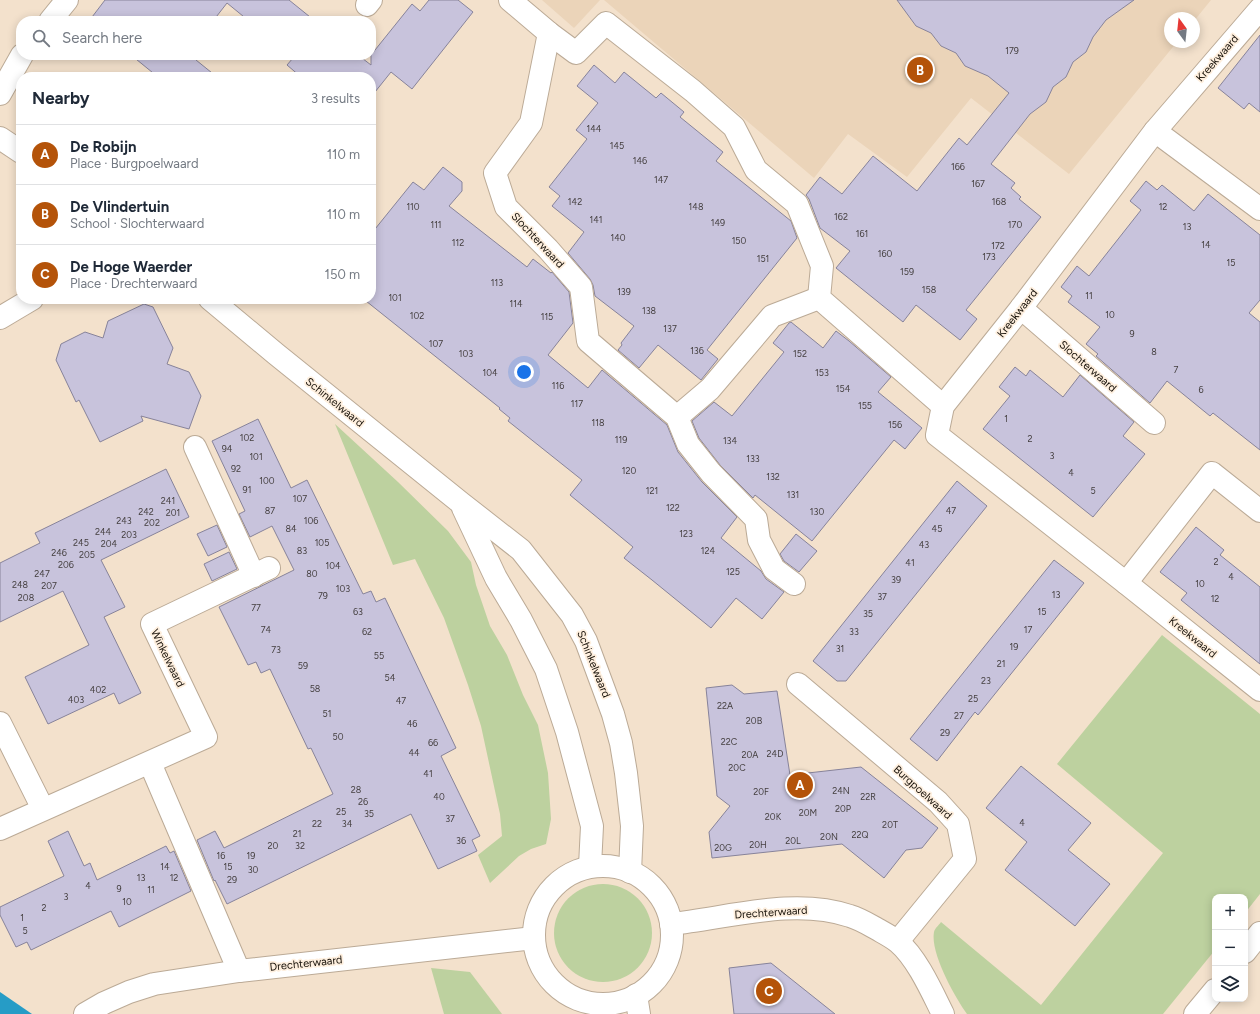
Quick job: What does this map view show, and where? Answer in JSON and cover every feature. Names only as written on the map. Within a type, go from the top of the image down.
[{"type":"street","points":[[54,16],[67,0]]},
{"type":"street","points":[[510,0],[549,33],[576,53],[606,23],[693,91],[734,127],[756,170],[797,204],[822,266],[819,298]]},
{"type":"street","name":"Kreekwaard","points":[[1260,9],[1155,131],[1021,308],[942,406],[937,435],[1260,690]]},
{"type":"street","name":"Slochterwaard","points":[[549,33],[531,123],[495,172],[506,207],[548,249],[581,287],[588,341],[677,417],[688,444],[711,473],[756,519],[758,540],[774,569],[794,584]]},
{"type":"street","points":[[0,94],[19,60]]},
{"type":"street","points":[[1155,131],[1260,208]]},
{"type":"street","points":[[0,138],[16,149]]},
{"type":"street","points":[[819,298],[942,406]]},
{"type":"street","points":[[677,417],[710,389],[772,316],[819,298]]},
{"type":"street","points":[[0,318],[24,304]]},
{"type":"street","name":"Schinkelwaard","points":[[216,304],[276,354],[521,550],[572,615],[586,641],[613,714],[621,743],[632,826],[630,872]]},
{"type":"street","name":"Slochterwaard","points":[[1021,308],[1154,424]]},
{"type":"street","name":"Winkelwaard","points":[[0,829],[206,737],[152,624],[261,572],[195,447]]},
{"type":"street","points":[[1126,583],[1212,473],[1260,511]]},
{"type":"street","name":"Schinkelwaard","points":[[461,503],[496,578],[521,620],[546,669],[567,732],[592,826],[590,866]]},
{"type":"street","name":"Burgpoelwaard","points":[[798,684],[938,802],[958,824],[965,859],[898,941]]},
{"type":"street","points":[[0,723],[43,809]]},
{"type":"street","points":[[150,763],[239,971]]},
{"type":"street","points":[[604,864],[617,866],[630,872],[651,886],[665,905],[672,924],[672,940],[669,955],[657,978],[650,985],[637,1005],[622,1001],[588,1008],[561,989],[542,968],[537,954],[534,938],[535,925],[539,909],[557,884],[572,873],[590,866],[604,864]]},
{"type":"street","name":"Drechterwaard","points":[[672,924],[766,910],[798,908],[816,909],[850,916],[898,941],[918,967],[943,1014]]},
{"type":"street","points":[[1248,948],[1260,933]]},
{"type":"street","name":"Drechterwaard","points":[[85,1014],[128,992],[154,984],[239,971],[534,938]]},
{"type":"street","points":[[1196,1014],[1212,994]]},
{"type":"shaded area","points":[[542,0],[600,0],[574,28]]},
{"type":"shaded area","points":[[604,0],[1211,0],[1200,14],[1200,12],[1164,12],[1164,48],[1172,48],[1069,174],[971,98],[907,177],[848,134],[814,178]]},
{"type":"green space","points":[[335,424],[398,482],[448,531],[471,562],[476,585],[490,626],[507,655],[523,695],[538,725],[548,773],[551,819],[546,844],[531,849],[519,856],[490,883],[478,855],[502,836],[500,814],[481,726],[468,685],[444,618],[415,559],[393,565]]},
{"type":"green space","points":[[1162,635],[1260,714],[1260,894],[1248,909],[1248,894],[1212,894],[1212,954],[1163,1014],[967,1014],[944,974],[934,941],[934,932],[941,922],[1041,1005],[1163,853],[1057,764]]},
{"type":"green space","points":[[603,884],[622,888],[638,898],[648,914],[652,933],[648,952],[638,968],[622,978],[603,982],[584,978],[568,968],[558,952],[554,933],[558,914],[568,898],[584,888]]},
{"type":"green space","points":[[431,968],[470,972],[502,1014],[444,1014]]},
{"type":"water","points":[[0,992],[32,1014],[0,1014]]},
{"type":"building","points":[[105,0],[289,0],[309,16],[243,16],[227,3],[217,16],[93,16]]},
{"type":"building","points":[[429,0],[458,0],[473,12],[412,89],[391,72],[376,91],[376,72],[295,72],[287,65],[291,60],[364,60],[371,65],[371,60],[376,60],[376,49],[412,4],[420,11]]},
{"type":"building","points":[[897,0],[1134,0],[1106,20],[1093,37],[1086,52],[1073,62],[1066,77],[1053,87],[1046,102],[1030,114],[991,164],[1015,183],[1011,188],[1021,197],[1019,199],[1041,217],[966,310],[977,319],[960,340],[916,305],[903,322],[836,268],[850,251],[820,228],[806,195],[820,177],[842,194],[873,156],[917,191],[959,138],[967,145],[1009,93],[988,76],[965,66],[956,53],[941,46],[931,33],[916,26]]},
{"type":"building","points":[[1260,35],[1260,112],[1249,103],[1244,109],[1218,88]]},
{"type":"building","points":[[137,60],[196,60],[211,72],[152,72]]},
{"type":"building","points":[[594,65],[615,83],[624,72],[656,98],[661,93],[684,112],[680,117],[723,152],[716,161],[791,221],[797,238],[707,350],[718,359],[701,380],[658,345],[639,368],[618,350],[622,345],[621,343],[634,326],[595,296],[590,279],[568,253],[584,232],[552,206],[560,196],[549,187],[587,139],[576,130],[598,103],[577,86]]},
{"type":"building","points":[[443,167],[462,182],[462,191],[449,206],[527,267],[533,259],[551,273],[552,272],[569,292],[573,323],[548,355],[588,388],[602,370],[667,425],[678,452],[702,482],[737,517],[721,538],[761,571],[766,579],[784,592],[762,619],[736,598],[711,628],[624,558],[633,547],[570,495],[582,480],[508,421],[510,418],[499,409],[500,408],[370,304],[376,304],[376,228],[413,182],[424,190]]},
{"type":"building","points":[[1146,181],[1157,190],[1162,185],[1194,211],[1208,194],[1260,235],[1260,300],[1249,313],[1260,322],[1260,450],[1213,413],[1210,416],[1167,381],[1150,403],[1096,356],[1098,354],[1086,344],[1100,327],[1068,302],[1072,296],[1061,287],[1077,266],[1089,276],[1141,210],[1130,201]]},
{"type":"building","points":[[144,304],[153,307],[173,348],[167,364],[189,372],[201,396],[189,429],[141,416],[143,421],[100,442],[79,400],[76,402],[56,360],[61,344],[85,332],[103,338],[108,321]]},
{"type":"building","points":[[791,322],[823,348],[836,331],[849,341],[891,377],[878,392],[922,428],[905,449],[894,440],[812,541],[755,495],[753,498],[720,465],[699,438],[692,421],[714,402],[732,416],[784,352],[773,343]]},
{"type":"building","points":[[1015,367],[1026,376],[1030,370],[1063,397],[1080,375],[1134,422],[1123,436],[1145,454],[1093,517],[983,429],[1010,396],[999,387]]},
{"type":"building","points":[[258,419],[291,488],[307,480],[363,594],[371,591],[376,602],[385,598],[456,748],[441,756],[480,836],[472,840],[477,851],[438,869],[411,814],[227,904],[215,880],[214,881],[197,840],[215,831],[224,848],[333,794],[311,748],[308,749],[270,669],[261,673],[256,662],[248,665],[219,607],[294,570],[272,526],[250,537],[239,514],[245,511],[212,441]]},
{"type":"building","points":[[166,469],[189,517],[101,560],[125,607],[104,617],[141,693],[119,704],[114,693],[48,724],[25,677],[89,645],[63,591],[0,622],[0,563],[40,543],[35,533]]},
{"type":"building","points":[[957,481],[987,506],[846,681],[837,681],[813,661]]},
{"type":"building","points":[[217,525],[227,547],[208,556],[197,534]]},
{"type":"building","points":[[1196,527],[1224,550],[1220,555],[1260,587],[1260,664],[1181,600],[1187,593],[1160,572]]},
{"type":"building","points":[[796,534],[817,551],[799,572],[784,561],[780,554]]},
{"type":"building","points":[[229,552],[237,569],[212,581],[204,564]]},
{"type":"building","points":[[1054,560],[1084,583],[978,715],[975,712],[937,761],[910,739]]},
{"type":"building","points":[[732,685],[744,694],[777,691],[790,775],[861,767],[938,828],[922,848],[906,850],[884,878],[842,844],[712,858],[709,832],[730,806],[717,796],[706,688]]},
{"type":"building","points":[[1021,766],[1091,823],[1068,850],[1110,884],[1075,926],[1005,870],[1027,842],[986,808]]},
{"type":"building","points":[[68,831],[84,866],[90,863],[97,880],[166,846],[170,853],[174,851],[191,891],[119,927],[111,911],[31,950],[27,942],[16,947],[0,915],[0,907],[64,876],[48,841]]},
{"type":"building","points":[[771,963],[835,1014],[734,1014],[729,968]]},
{"type":"place","name":"De Vlindertuin","points":[[920,70]]},
{"type":"place","name":"De Robijn","points":[[800,785]]},
{"type":"place","name":"De Hoge Waerder","points":[[769,991]]}]
